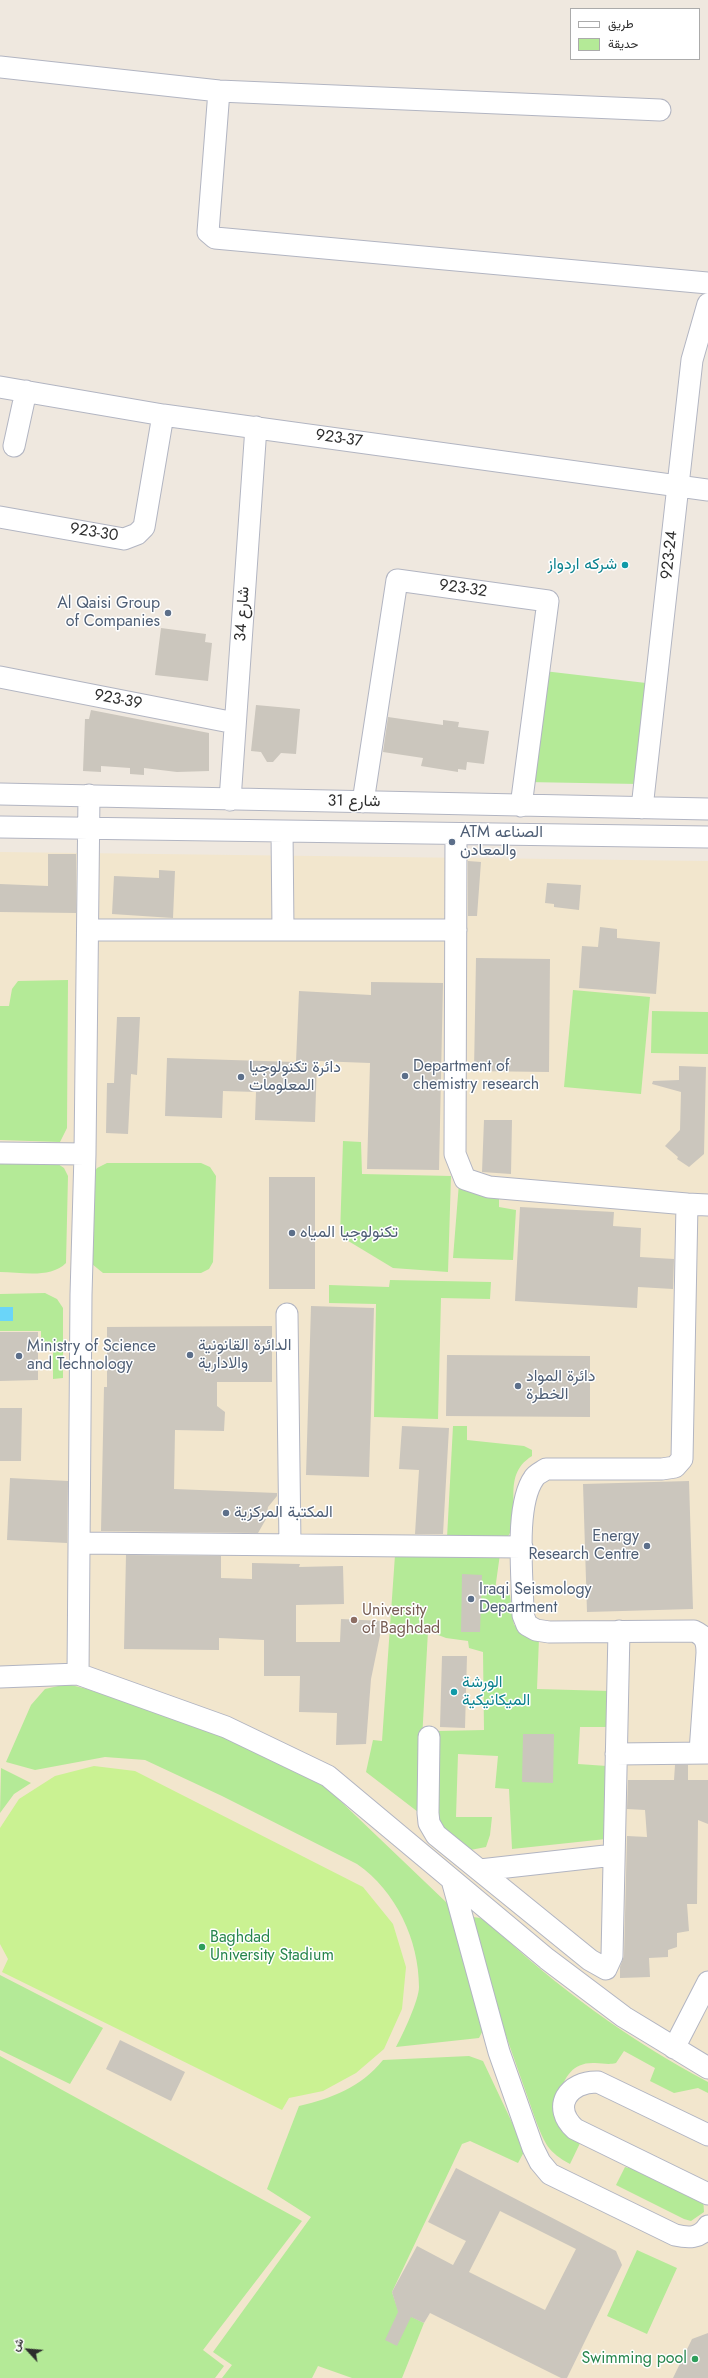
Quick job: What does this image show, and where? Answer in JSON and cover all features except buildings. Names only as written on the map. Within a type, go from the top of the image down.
[{"type":"street","points":[[0,67],[219,91],[660,110]]},
{"type":"street","points":[[219,91],[208,232],[215,238],[708,282]]},
{"type":"street","name":"923-24","points":[[642,808],[678,487],[700,361],[708,304]]},
{"type":"street","name":"923-37","points":[[0,387],[163,415],[708,490]]},
{"type":"street","points":[[14,446],[26,391]]},
{"type":"street","name":"923-30","points":[[0,517],[124,539],[137,534],[144,527],[163,415]]},
{"type":"street","name":"شارع 34","points":[[230,800],[256,427]]},
{"type":"street","name":"923-32","points":[[363,802],[397,580],[548,601],[521,806]]},
{"type":"street","name":"923-39","points":[[0,677],[235,723]]},
{"type":"street","name":"شارع 31","points":[[0,794],[708,809]]},
{"type":"street","points":[[78,1674],[80,1295],[85,1154],[90,828],[89,795]]},
{"type":"street","name":"شارع 31","points":[[0,827],[708,837]]},
{"type":"street","points":[[282,831],[283,930]]},
{"type":"street","points":[[456,834],[455,1154],[465,1179],[489,1187],[708,1205]]},
{"type":"street","points":[[88,930],[456,930]]},
{"type":"street","points":[[0,1154],[85,1154]]},
{"type":"street","points":[[616,1754],[704,1752],[707,1642],[703,1635],[694,1631],[549,1632],[536,1630],[527,1625],[523,1615],[522,1547],[524,1502],[528,1487],[535,1476],[546,1469],[662,1469],[675,1467],[682,1459],[687,1204]]},
{"type":"street","points":[[287,1314],[290,1544]]},
{"type":"street","points":[[79,1543],[522,1547]]},
{"type":"street","points":[[429,1737],[429,1822],[436,1835],[590,1960],[606,1969],[612,1956],[619,1631]]},
{"type":"street","points":[[0,1678],[78,1674],[226,1727],[328,1776],[547,1959],[624,2017],[708,2068]]},
{"type":"street","points":[[480,1870],[614,1855]]},
{"type":"street","points":[[452,1880],[499,2052],[533,2148],[540,2162],[550,2174],[675,2235],[686,2238],[697,2236],[708,2226]]},
{"type":"street","points":[[674,2048],[708,1982]]},
{"type":"street","points":[[708,2135],[598,2082],[578,2084],[569,2092],[564,2102],[564,2112],[567,2122],[575,2129],[708,2194]]},
{"type":"shaded area","name":"University of Baghdad","points":[[0,852],[708,861],[708,2378],[0,2378]]},
{"type":"green space","points":[[544,671],[646,683],[638,784],[526,782]]},
{"type":"green space","points":[[68,980],[67,1128],[60,1142],[0,1140],[0,1006],[9,1006],[12,989],[18,981]]},
{"type":"green space","points":[[573,990],[650,997],[641,1094],[564,1087]]},
{"type":"green space","points":[[652,1011],[708,1012],[708,1054],[651,1053]]},
{"type":"green space","points":[[343,1141],[361,1142],[362,1174],[451,1176],[448,1272],[393,1268],[340,1236]]},
{"type":"green space","points":[[0,1162],[55,1162],[64,1168],[68,1176],[66,1263],[59,1268],[44,1273],[35,1274],[0,1272]]},
{"type":"green space","points":[[107,1163],[201,1163],[210,1167],[216,1176],[213,1262],[209,1269],[201,1273],[103,1273],[92,1264],[91,1178],[97,1168]]},
{"type":"green space","points":[[459,1183],[499,1194],[499,1207],[516,1210],[513,1260],[453,1258]]},
{"type":"green space","points":[[390,1280],[491,1282],[490,1299],[441,1298],[438,1419],[374,1417],[376,1304],[329,1303],[329,1285],[389,1287]]},
{"type":"green space","points":[[45,1293],[57,1299],[63,1308],[63,1378],[53,1379],[53,1350],[41,1350],[41,1331],[0,1331],[0,1294]]},
{"type":"green space","points":[[453,1426],[467,1426],[467,1440],[524,1446],[532,1450],[532,1456],[522,1465],[516,1474],[514,1485],[514,1518],[512,1529],[507,1538],[447,1538]]},
{"type":"green space","points":[[500,1554],[495,1590],[510,1595],[514,1625],[539,1638],[537,1689],[610,1691],[606,1727],[580,1727],[578,1764],[607,1766],[606,1839],[512,1849],[509,1789],[495,1788],[498,1756],[458,1754],[456,1817],[492,1817],[490,1835],[486,1847],[465,1851],[438,1827],[439,1731],[484,1730],[483,1652],[469,1648],[468,1641],[446,1638],[428,1631],[418,1812],[366,1772],[373,1740],[382,1741],[395,1555]]},
{"type":"green space","points":[[67,1684],[87,1689],[224,1735],[314,1778],[333,1794],[447,1903],[484,2028],[479,2038],[396,2047],[410,2017],[418,1993],[418,1969],[415,1952],[403,1918],[394,1902],[371,1875],[357,1864],[222,1796],[145,1760],[105,1757],[35,1770],[6,1762],[31,1705],[45,1689]]},
{"type":"green space","name":"Baghdad University Stadium","points":[[94,1766],[135,1771],[363,1887],[393,1924],[406,1967],[402,2009],[384,2049],[356,2073],[323,2091],[289,2098],[282,2110],[2,1972],[8,1959],[0,1944],[0,1828],[19,1799],[55,1776]]},
{"type":"green space","points":[[1,1768],[31,1783],[14,1794],[0,1813]]},
{"type":"green space","points":[[473,1917],[480,1918],[491,1925],[541,1970],[594,2011],[650,2048],[708,2082],[708,2093],[698,2088],[674,2093],[650,2081],[655,2068],[624,2051],[616,2063],[587,2063],[581,2065],[567,2076],[559,2095],[582,2139],[570,2164],[563,2160],[548,2147],[536,2121],[470,1933]]},
{"type":"green space","points":[[0,1975],[103,2028],[70,2084],[0,2050]]},
{"type":"green space","points":[[0,2056],[302,2221],[203,2350],[224,2366],[215,2378],[0,2378]]},
{"type":"green space","points":[[469,2056],[483,2061],[525,2150],[518,2163],[470,2141],[462,2144],[392,2292],[398,2310],[424,2323],[402,2378],[352,2378],[318,2366],[312,2378],[222,2378],[232,2365],[213,2352],[311,2217],[267,2189],[299,2106],[334,2095],[355,2085],[374,2070],[383,2060]]},
{"type":"green space","points":[[633,2162],[703,2197],[704,2212],[691,2221],[684,2219],[616,2185],[625,2167],[629,2168]]},
{"type":"green space","points":[[637,2250],[677,2268],[647,2334],[607,2316]]},
{"type":"water","points":[[0,1307],[13,1307],[13,1321],[0,1321]]},
{"type":"place","name":"شركه اردواز","points":[[625,565]]},
{"type":"place","name":"Al Qaisi Group of Companies","points":[[168,613]]},
{"type":"place","name":"ATM الصناعه والمعادن","points":[[452,842]]},
{"type":"place","name":"Department of chemistry research","points":[[405,1076]]},
{"type":"place","name":"دائرة تكنولوجيا المعلومات","points":[[241,1077]]},
{"type":"place","name":"تكنولوجيا المياه","points":[[292,1233]]},
{"type":"place","name":"الدائرة القانونية والادارية","points":[[190,1355]]},
{"type":"place","name":"Ministry of Science and Technology","points":[[19,1356]]},
{"type":"place","name":"دائرة المواد الخطرة","points":[[518,1386]]},
{"type":"place","name":"المكتبة المركزية","points":[[226,1513]]},
{"type":"place","name":"Energy Research Centre","points":[[647,1546]]},
{"type":"place","name":"Iraqi Seismology Department","points":[[471,1599]]},
{"type":"place","name":"University of Baghdad","points":[[354,1620]]},
{"type":"place","name":"الورشة الميكانيكية","points":[[454,1692]]},
{"type":"place","name":"Baghdad University Stadium","points":[[202,1947]]},
{"type":"place","name":"Swimming pool","points":[[695,2359]]}]
